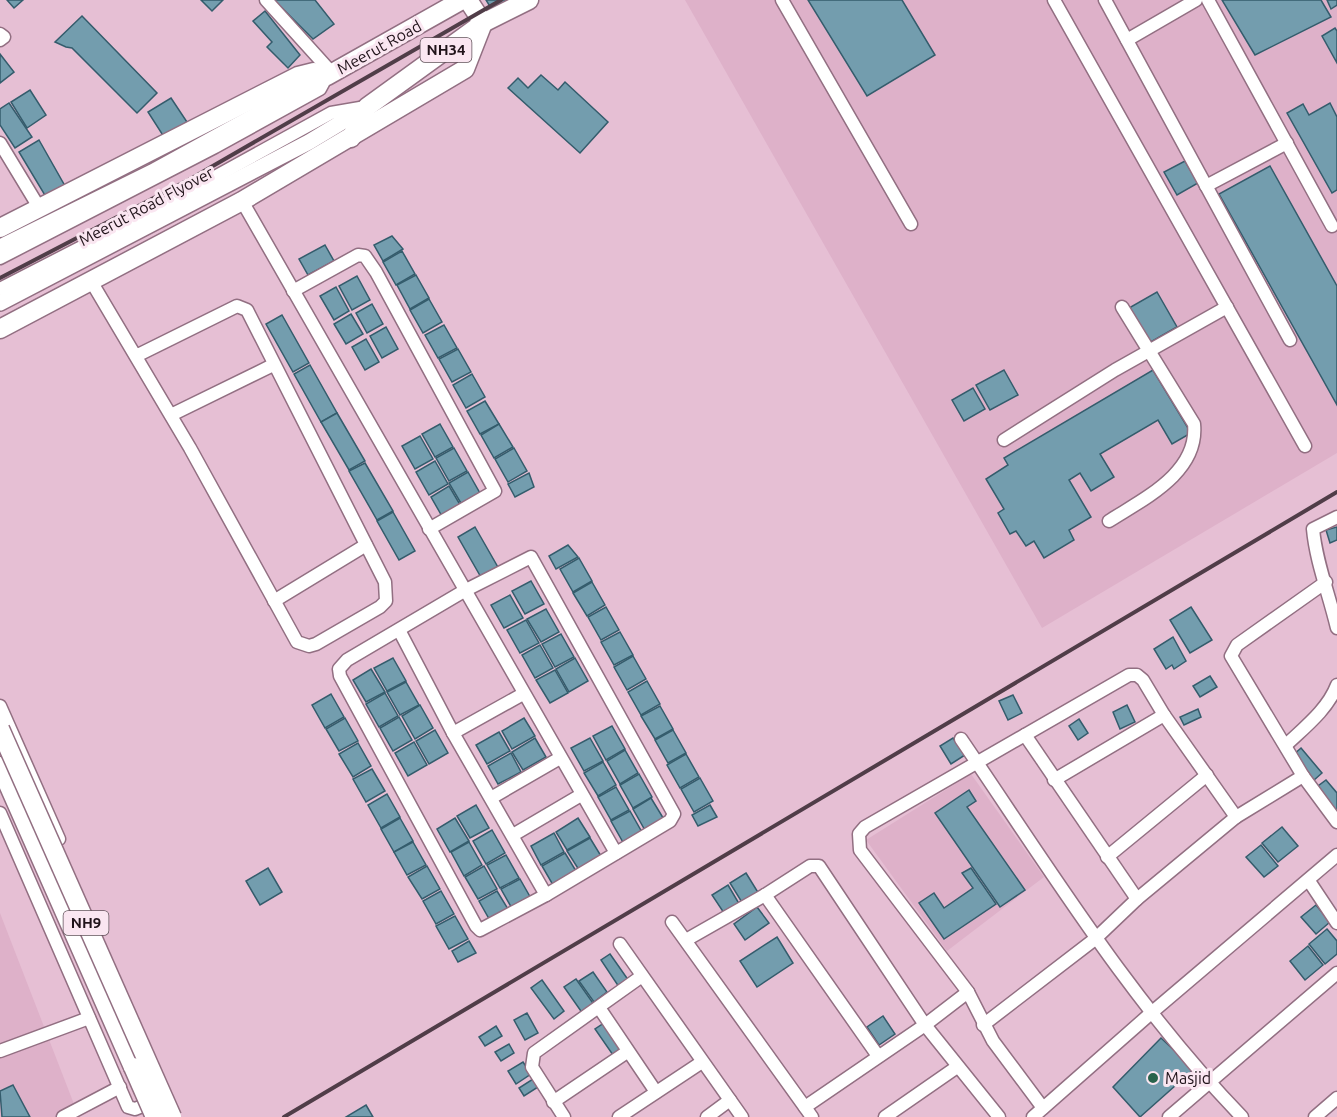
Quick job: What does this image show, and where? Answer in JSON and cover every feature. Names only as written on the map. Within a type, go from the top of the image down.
[{"type":"highway","name":"Meerut Road","points":[[329,75],[462,0]]},
{"type":"highway","points":[[0,329],[242,201],[351,139],[465,69],[483,23],[468,0]]},
{"type":"highway","name":"NH34","points":[[368,107],[483,23],[529,0]]},
{"type":"highway","points":[[0,228],[298,76],[314,72],[329,75]]},
{"type":"highway","points":[[351,139],[368,107]]},
{"type":"highway","name":"NH9","points":[[0,729],[172,1117]]},
{"type":"highway","name":"NH9","points":[[0,766],[154,1117]]},
{"type":"main road","name":"Meerut Road Flyover","points":[[0,247],[152,172],[329,75]]},
{"type":"main road","name":"Meerut Road Flyover","points":[[0,303],[309,142],[368,107]]},
{"type":"street","points":[[0,258],[320,90],[329,75],[266,0]]},
{"type":"street","points":[[782,0],[911,224]]},
{"type":"street","points":[[1054,0],[1305,446]]},
{"type":"street","points":[[1105,0],[1290,340]]},
{"type":"street","points":[[1127,40],[1196,0]]},
{"type":"street","points":[[1208,0],[1332,226]]},
{"type":"street","points":[[0,34],[3,37],[0,40]]},
{"type":"street","points":[[0,289],[175,199],[331,113],[368,107]]},
{"type":"street","points":[[1206,186],[1287,142]]},
{"type":"street","points":[[0,143],[40,209]]},
{"type":"street","points":[[242,201],[616,853]]},
{"type":"street","points":[[293,291],[358,255],[365,256],[376,272],[495,491],[429,529]]},
{"type":"street","points":[[91,281],[171,415],[297,642],[309,646],[380,607],[386,601],[387,592],[366,545],[247,310],[237,306],[136,356]]},
{"type":"street","points":[[1109,521],[1168,482],[1184,461],[1196,436],[1194,424],[1122,307]]},
{"type":"street","points":[[1004,440],[1149,350],[1227,307]]},
{"type":"street","points":[[171,415],[273,365]]},
{"type":"street","points":[[1337,517],[1312,529],[1315,553],[1326,582],[1337,628]]},
{"type":"street","points":[[274,601],[366,545]]},
{"type":"street","points":[[531,557],[674,814],[670,821],[485,929],[476,926],[340,676],[341,665],[347,660],[465,591],[531,557]]},
{"type":"street","points":[[1326,582],[1237,645],[1231,656],[1303,776],[1337,822]]},
{"type":"street","points":[[399,630],[453,733],[546,895]]},
{"type":"street","points":[[1043,1108],[983,1025],[968,992],[860,850],[859,834],[865,827],[1129,675],[1137,675],[1143,680],[1164,715],[1236,817]]},
{"type":"street","points":[[1287,746],[1324,707],[1333,696],[1337,685]]},
{"type":"street","points":[[453,733],[523,694]]},
{"type":"street","points":[[0,706],[165,1085],[155,1101],[135,1109],[128,1107],[0,813]]},
{"type":"street","points":[[1054,780],[1164,715]]},
{"type":"street","points":[[1025,735],[1137,899]]},
{"type":"street","points":[[961,740],[1095,939],[1150,1014],[1208,1082],[1242,1117]]},
{"type":"street","points":[[491,798],[560,758]]},
{"type":"street","points":[[1107,857],[1207,775]]},
{"type":"street","points":[[983,1025],[1095,939],[1137,899],[1236,817],[1303,776]]},
{"type":"street","points":[[513,836],[581,795]]},
{"type":"street","points":[[1033,1117],[1337,855]]},
{"type":"street","points":[[686,940],[765,895],[810,866],[819,866],[926,1025],[957,1067],[999,1117]]},
{"type":"street","points":[[1308,881],[1337,923]]},
{"type":"street","points":[[765,895],[878,1056]]},
{"type":"street","points":[[672,922],[809,1112],[878,1056],[926,1025],[968,992]]},
{"type":"street","points":[[620,944],[742,1117]]},
{"type":"street","points":[[1169,1117],[1337,973]]},
{"type":"street","points":[[564,1117],[532,1067],[534,1053],[600,1009],[642,976]]},
{"type":"street","points":[[600,1009],[656,1092]]},
{"type":"street","points":[[0,1051],[89,1018]]},
{"type":"street","points":[[553,1102],[627,1052]]},
{"type":"street","points":[[620,1117],[702,1062]]},
{"type":"street","points":[[885,1117],[957,1067]]},
{"type":"street","points":[[63,1117],[120,1087]]},
{"type":"street","points":[[1316,1117],[1337,1098]]},
{"type":"street","points":[[707,1117],[730,1100]]},
{"type":"shaded area","points":[[685,0],[1337,0],[1337,453],[1042,628]]},
{"type":"shaded area","points":[[971,774],[1044,877],[947,951],[866,840]]},
{"type":"shaded area","points":[[0,913],[79,1117],[0,1117]]},
{"type":"building","points":[[7,0],[23,0],[14,8]]},
{"type":"building","points":[[201,0],[223,0],[212,11]]},
{"type":"building","points":[[274,0],[315,0],[334,24],[313,39]]},
{"type":"building","points":[[486,0],[524,0],[496,16]]},
{"type":"building","points":[[808,0],[902,0],[935,55],[867,96]]},
{"type":"building","points":[[1222,0],[1321,0],[1331,17],[1255,55]]},
{"type":"building","points":[[1327,0],[1337,0],[1337,5],[1331,9]]},
{"type":"building","points":[[265,11],[300,55],[288,68],[267,47],[272,42],[253,21]]},
{"type":"building","points":[[82,16],[157,93],[137,113],[72,48],[55,42]]},
{"type":"building","points":[[1335,28],[1337,31],[1337,63],[1322,36]]},
{"type":"building","points":[[0,54],[14,72],[0,83]]},
{"type":"building","points":[[541,75],[558,90],[565,82],[608,122],[580,153],[508,88],[518,78],[528,88]]},
{"type":"building","points":[[30,90],[46,115],[27,128],[11,102]]},
{"type":"building","points":[[171,98],[187,122],[164,137],[148,112]]},
{"type":"building","points":[[9,103],[32,137],[15,148],[0,125],[0,109]]},
{"type":"building","points":[[1330,103],[1337,117],[1337,190],[1332,193],[1287,113],[1303,104],[1309,115]]},
{"type":"building","points":[[39,140],[65,186],[46,197],[19,152]]},
{"type":"building","points":[[1185,161],[1198,183],[1177,195],[1164,172]]},
{"type":"building","points":[[1270,166],[1337,286],[1337,405],[1219,194]]},
{"type":"building","points":[[392,236],[403,249],[383,261],[374,245]]},
{"type":"building","points":[[325,245],[334,261],[308,275],[299,259]]},
{"type":"building","points":[[402,251],[415,274],[396,285],[383,262]]},
{"type":"building","points":[[416,275],[429,298],[410,309],[397,285]]},
{"type":"building","points":[[357,276],[370,300],[352,310],[339,286]]},
{"type":"building","points":[[336,287],[349,311],[334,320],[320,296]]},
{"type":"building","points":[[1157,292],[1177,327],[1149,343],[1129,308]]},
{"type":"building","points":[[429,299],[442,322],[423,333],[410,310]]},
{"type":"building","points":[[372,304],[383,324],[367,333],[356,313]]},
{"type":"building","points":[[351,314],[363,334],[346,344],[334,324]]},
{"type":"building","points":[[282,315],[309,363],[293,372],[266,324]]},
{"type":"building","points":[[444,325],[457,348],[438,358],[425,335]]},
{"type":"building","points":[[386,327],[398,349],[382,358],[370,336]]},
{"type":"building","points":[[366,339],[379,362],[365,370],[352,347]]},
{"type":"building","points":[[458,349],[471,372],[452,382],[439,359]]},
{"type":"building","points":[[310,365],[337,413],[321,422],[294,374]]},
{"type":"building","points":[[1004,370],[1018,395],[990,410],[976,385]]},
{"type":"building","points":[[1153,370],[1191,433],[1172,444],[1158,420],[1100,454],[1114,477],[1091,491],[1080,473],[1069,480],[1091,517],[1069,530],[1074,540],[1044,558],[1034,541],[1026,546],[1016,531],[1010,534],[998,513],[1004,509],[986,479],[1008,465],[1004,458]]},
{"type":"building","points":[[472,374],[485,397],[466,408],[453,385]]},
{"type":"building","points":[[973,388],[985,409],[964,421],[952,400]]},
{"type":"building","points":[[485,401],[499,424],[480,434],[467,411]]},
{"type":"building","points":[[337,413],[365,461],[349,470],[321,422]]},
{"type":"building","points":[[440,424],[453,447],[435,457],[422,434]]},
{"type":"building","points":[[499,424],[513,447],[494,458],[481,435]]},
{"type":"building","points":[[420,436],[433,459],[415,469],[402,446]]},
{"type":"building","points":[[454,448],[467,471],[449,481],[436,458]]},
{"type":"building","points":[[514,448],[527,471],[508,482],[495,459]]},
{"type":"building","points":[[435,461],[448,484],[429,495],[416,472]]},
{"type":"building","points":[[365,463],[393,511],[377,520],[349,471]]},
{"type":"building","points":[[468,472],[481,495],[462,505],[449,483]]},
{"type":"building","points":[[529,473],[534,487],[515,497],[508,484]]},
{"type":"building","points":[[449,486],[462,508],[443,518],[431,497]]},
{"type":"building","points":[[393,512],[415,551],[399,560],[377,521]]},
{"type":"building","points":[[475,527],[499,569],[482,579],[458,537]]},
{"type":"building","points":[[1337,527],[1337,540],[1330,543],[1326,530]]},
{"type":"building","points":[[568,545],[578,557],[556,569],[549,556]]},
{"type":"building","points":[[579,558],[592,581],[573,592],[560,569]]},
{"type":"building","points":[[531,581],[544,604],[525,614],[512,591]]},
{"type":"building","points":[[592,582],[605,605],[587,616],[573,593]]},
{"type":"building","points":[[510,595],[523,618],[504,628],[491,605]]},
{"type":"building","points":[[606,607],[619,630],[601,640],[588,617]]},
{"type":"building","points":[[1191,607],[1212,640],[1190,653],[1170,620]]},
{"type":"building","points":[[546,609],[559,632],[541,642],[527,619]]},
{"type":"building","points":[[526,620],[539,643],[520,653],[507,630]]},
{"type":"building","points":[[620,632],[633,655],[614,665],[601,642]]},
{"type":"building","points":[[561,634],[574,657],[555,667],[542,644]]},
{"type":"building","points":[[1173,637],[1186,661],[1174,669],[1172,665],[1166,669],[1154,649]]},
{"type":"building","points":[[540,645],[553,668],[535,678],[522,655]]},
{"type":"building","points":[[633,656],[646,679],[627,690],[614,667]]},
{"type":"building","points":[[393,658],[406,681],[387,691],[374,668]]},
{"type":"building","points":[[575,658],[588,681],[569,692],[556,669]]},
{"type":"building","points":[[371,669],[385,692],[366,702],[353,680]]},
{"type":"building","points":[[555,670],[568,693],[550,703],[536,680]]},
{"type":"building","points":[[1210,676],[1217,687],[1200,697],[1193,686]]},
{"type":"building","points":[[647,681],[660,704],[641,715],[628,692]]},
{"type":"building","points":[[406,682],[419,705],[400,715],[387,692]]},
{"type":"building","points":[[385,693],[398,716],[379,727],[366,704]]},
{"type":"building","points":[[331,694],[344,717],[325,728],[312,705]]},
{"type":"building","points":[[1013,695],[1022,713],[1008,720],[999,701]]},
{"type":"building","points":[[420,705],[433,728],[415,739],[402,716]]},
{"type":"building","points":[[1127,705],[1135,722],[1120,729],[1113,712]]},
{"type":"building","points":[[660,706],[673,729],[655,739],[641,716]]},
{"type":"building","points":[[1198,709],[1201,717],[1184,725],[1180,717]]},
{"type":"building","points":[[399,717],[412,740],[393,751],[380,728]]},
{"type":"building","points":[[345,718],[358,741],[339,751],[326,729]]},
{"type":"building","points":[[524,718],[535,736],[512,749],[502,731]]},
{"type":"building","points":[[1079,719],[1088,733],[1078,740],[1069,726]]},
{"type":"building","points":[[612,726],[625,749],[606,760],[593,736]]},
{"type":"building","points":[[435,730],[448,753],[429,764],[416,741]]},
{"type":"building","points":[[673,730],[686,753],[668,763],[655,740]]},
{"type":"building","points":[[499,732],[510,751],[487,764],[476,745]]},
{"type":"building","points":[[535,738],[546,757],[523,770],[512,752]]},
{"type":"building","points":[[590,738],[603,761],[584,771],[571,748]]},
{"type":"building","points":[[953,738],[965,755],[951,764],[940,746]]},
{"type":"building","points":[[414,742],[427,765],[408,776],[395,753]]},
{"type":"building","points":[[358,743],[371,766],[353,777],[339,754]]},
{"type":"building","points":[[1301,748],[1322,773],[1313,781],[1292,756]]},
{"type":"building","points":[[625,750],[638,773],[620,784],[607,761]]},
{"type":"building","points":[[511,753],[521,772],[498,784],[488,766]]},
{"type":"building","points":[[686,754],[699,777],[680,788],[667,765]]},
{"type":"building","points":[[603,762],[616,785],[598,796],[584,773]]},
{"type":"building","points":[[372,769],[385,791],[366,802],[353,779]]},
{"type":"building","points":[[639,774],[652,797],[633,808],[620,785]]},
{"type":"building","points":[[700,778],[713,801],[694,812],[681,789]]},
{"type":"building","points":[[1326,780],[1337,793],[1337,811],[1334,813],[1314,789]]},
{"type":"building","points":[[616,787],[629,810],[611,820],[598,797]]},
{"type":"building","points":[[969,790],[976,801],[967,807],[1025,890],[1000,907],[935,813]]},
{"type":"building","points":[[387,794],[400,817],[381,828],[368,805]]},
{"type":"building","points":[[651,798],[665,821],[646,832],[633,809]]},
{"type":"building","points":[[476,805],[489,828],[470,838],[457,816]]},
{"type":"building","points":[[710,805],[717,817],[698,826],[692,815]]},
{"type":"building","points":[[630,811],[643,834],[624,844],[611,821]]},
{"type":"building","points":[[400,818],[413,841],[394,852],[381,829]]},
{"type":"building","points":[[455,818],[469,841],[450,852],[437,829]]},
{"type":"building","points":[[578,818],[590,837],[567,850],[556,832]]},
{"type":"building","points":[[1282,827],[1298,846],[1278,862],[1262,843]]},
{"type":"building","points":[[492,830],[505,853],[486,864],[473,841]]},
{"type":"building","points":[[554,833],[564,852],[541,865],[531,846]]},
{"type":"building","points":[[590,838],[601,856],[579,870],[567,851]]},
{"type":"building","points":[[413,842],[426,865],[407,875],[394,852]]},
{"type":"building","points":[[469,842],[482,865],[464,876],[451,852]]},
{"type":"building","points":[[1261,845],[1278,866],[1264,877],[1246,857]]},
{"type":"building","points":[[565,853],[576,871],[553,885],[542,866]]},
{"type":"building","points":[[506,855],[519,878],[500,888],[487,865]]},
{"type":"building","points":[[427,866],[440,889],[422,899],[408,877]]},
{"type":"building","points":[[484,866],[497,889],[478,899],[465,877]]},
{"type":"building","points":[[268,868],[282,892],[260,905],[246,881]]},
{"type":"building","points":[[971,868],[996,904],[944,939],[919,903],[934,893],[944,908],[973,888],[962,873]]},
{"type":"building","points":[[746,873],[759,894],[743,904],[730,883]]},
{"type":"building","points":[[520,879],[533,902],[514,912],[501,889]]},
{"type":"building","points":[[728,885],[741,907],[726,916],[712,895]]},
{"type":"building","points":[[441,891],[454,914],[436,924],[423,901]]},
{"type":"building","points":[[497,891],[511,914],[492,924],[479,901]]},
{"type":"building","points":[[1316,905],[1330,922],[1316,934],[1301,917]]},
{"type":"building","points":[[757,907],[769,923],[745,940],[734,924]]},
{"type":"building","points":[[455,916],[468,939],[449,949],[436,926]]},
{"type":"building","points":[[1327,929],[1337,941],[1337,954],[1325,964],[1309,944]]},
{"type":"building","points":[[777,937],[793,963],[757,987],[740,961]]},
{"type":"building","points":[[469,941],[476,953],[458,962],[452,951]]},
{"type":"building","points":[[1308,946],[1323,965],[1305,980],[1290,961]]},
{"type":"building","points":[[610,954],[629,981],[619,987],[601,960]]},
{"type":"building","points":[[593,972],[607,992],[594,1002],[579,981]]},
{"type":"building","points":[[576,979],[595,1006],[583,1014],[564,987]]},
{"type":"building","points":[[542,980],[564,1011],[554,1019],[531,988]]},
{"type":"building","points":[[527,1013],[538,1033],[525,1040],[514,1020]]},
{"type":"building","points":[[883,1016],[895,1034],[879,1045],[867,1027]]},
{"type":"building","points":[[604,1023],[622,1049],[613,1055],[595,1029]]},
{"type":"building","points":[[496,1026],[502,1036],[485,1046],[479,1037]]},
{"type":"building","name":"Masjid","points":[[1161,1038],[1194,1069],[1140,1117],[1113,1087]]},
{"type":"building","points":[[509,1044],[514,1053],[501,1061],[495,1052]]},
{"type":"building","points":[[523,1062],[531,1074],[516,1084],[508,1071]]},
{"type":"building","points":[[533,1079],[538,1087],[524,1096],[519,1088]]},
{"type":"building","points":[[13,1085],[30,1117],[2,1117],[0,1091]]},
{"type":"building","points":[[366,1105],[373,1117],[346,1117]]},
{"type":"railway","points":[[0,278],[192,178],[501,0]]},
{"type":"railway","points":[[284,1117],[1337,492]]},
{"type":"place","name":"Masjid","points":[[1153,1078]]}]
